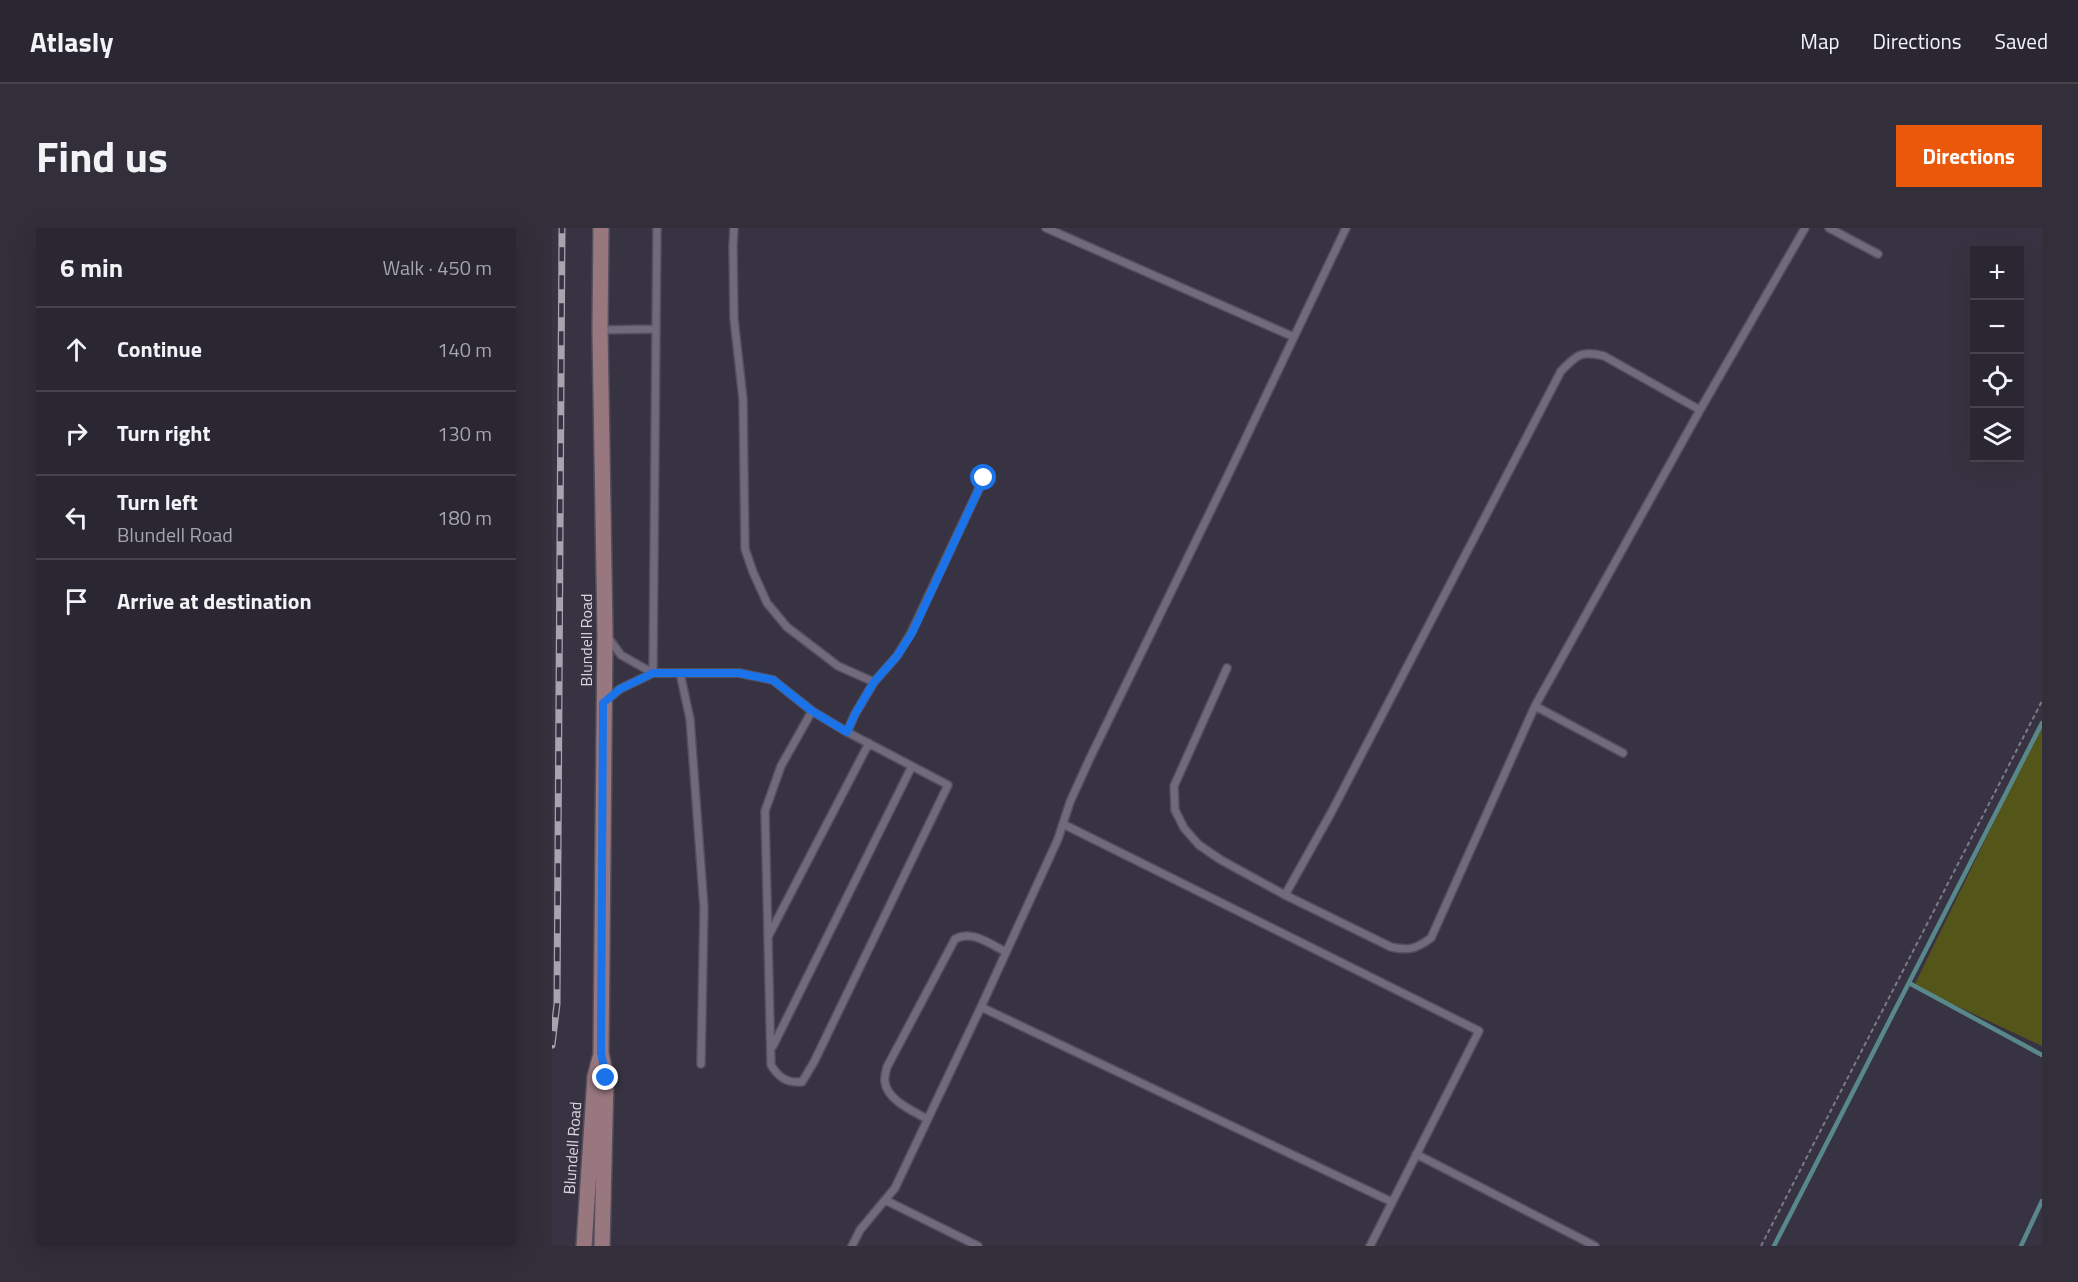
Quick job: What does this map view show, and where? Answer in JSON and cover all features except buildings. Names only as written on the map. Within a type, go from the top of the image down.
[{"type":"main road","name":"Blundell Road","points":[[601,228],[600,330],[605,633],[601,1053],[606,1078],[602,1246]]},
{"type":"main road","name":"Blundell Road","points":[[584,1246],[595,1077],[601,1053]]},
{"type":"lane","points":[[653,673],[657,228]]},
{"type":"lane","points":[[734,228],[734,319],[743,399],[745,549],[767,603],[787,627],[838,666],[874,682]]},
{"type":"lane","points":[[1046,228],[1294,337]]},
{"type":"lane","points":[[852,1246],[860,1230],[895,1188],[1006,952],[1063,825],[1090,758],[1346,228]]},
{"type":"lane","points":[[1227,668],[1174,786],[1175,810],[1184,828],[1199,845],[1221,860],[1391,947],[1405,950],[1431,938],[1534,706],[1805,228]]},
{"type":"lane","points":[[1830,228],[1878,254]]},
{"type":"lane","points":[[600,330],[656,329]]},
{"type":"lane","points":[[1286,895],[1561,371],[1575,356],[1588,352],[1604,356],[1700,410]]},
{"type":"lane","points":[[847,732],[874,682],[897,656],[912,633],[984,478]]},
{"type":"lane","points":[[605,633],[621,655],[653,673]]},
{"type":"lane","points":[[603,703],[620,689],[653,673],[739,673],[773,680],[812,711],[948,785],[814,1062],[802,1082],[791,1083],[778,1076],[771,1065],[765,811],[781,766],[812,711]]},
{"type":"lane","points":[[680,673],[690,719],[704,908],[701,1064]]},
{"type":"lane","points":[[1534,706],[1623,753]]},
{"type":"lane","points":[[768,935],[869,743]]},
{"type":"lane","points":[[771,1048],[912,766]]},
{"type":"lane","points":[[1063,825],[1479,1031],[1370,1246]]},
{"type":"lane","points":[[927,1119],[902,1104],[890,1093],[885,1082],[887,1067],[955,939],[964,934],[976,936],[1006,952]]},
{"type":"lane","points":[[981,1007],[1392,1202]]},
{"type":"lane","points":[[1416,1154],[1593,1246]]},
{"type":"lane","points":[[885,1200],[978,1246]]},
{"type":"path","points":[[1761,1246],[2042,700]]},
{"type":"shaded area","points":[[2042,723],[2042,1046],[1914,986]]},
{"type":"waterway","points":[[1774,1246],[2042,723]]},
{"type":"waterway","points":[[1909,983],[2042,1055]]},
{"type":"waterway","points":[[2021,1246],[2042,1201]]},
{"type":"railway","points":[[552,1045],[557,1004],[562,228]]},
{"type":"route","points":[[606,1078],[601,1053],[603,703],[620,689],[653,673],[757,675],[773,680],[812,711],[847,732],[874,682],[897,656],[912,633],[984,478]]}]
